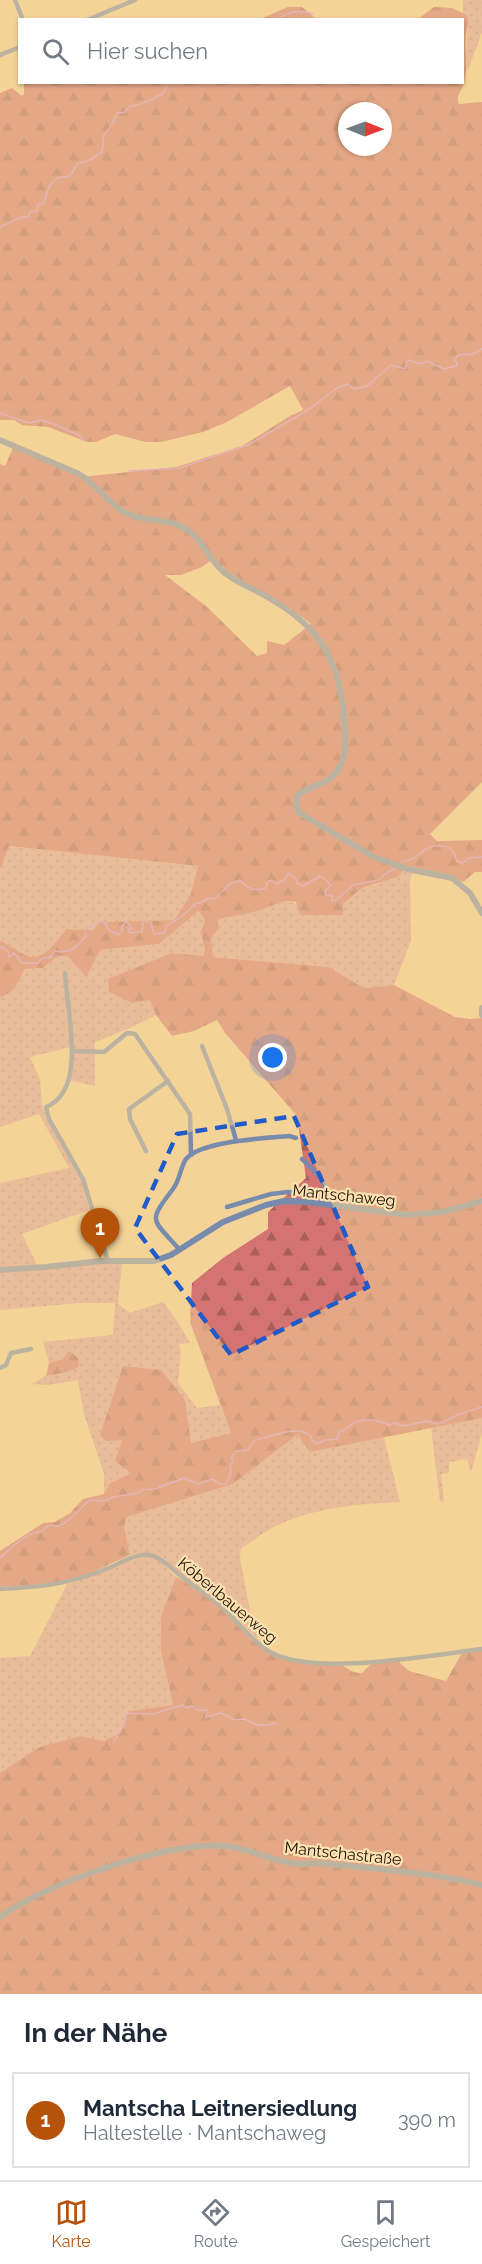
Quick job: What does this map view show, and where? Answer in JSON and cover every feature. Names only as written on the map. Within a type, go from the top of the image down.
[{"type":"street","points":[[15,0],[22,18]]},
{"type":"street","points":[[92,18],[135,0]]},
{"type":"street","points":[[0,56],[18,48]]},
{"type":"street","points":[[0,440],[79,474],[90,481],[112,504],[131,516],[185,528],[196,538],[212,562],[225,573],[271,599],[309,626],[323,642],[333,664],[344,712],[345,748],[342,764],[335,773],[323,784],[298,795],[296,803],[298,812],[375,858],[407,869],[452,878],[470,893],[482,913]]},
{"type":"street","points":[[65,973],[72,1051],[66,1086],[59,1100],[46,1107],[47,1114],[83,1179],[108,1261]]},
{"type":"street","points":[[482,1008],[482,1015]]},
{"type":"street","points":[[72,1051],[104,1052],[127,1033],[132,1032],[191,1116],[191,1155]]},
{"type":"street","points":[[202,1046],[227,1109],[236,1140]]},
{"type":"street","points":[[146,1151],[130,1119],[129,1109],[168,1081]]},
{"type":"street","points":[[179,1249],[158,1224],[155,1215],[176,1185],[184,1164],[191,1155],[236,1140],[289,1136],[296,1138]]},
{"type":"street","points":[[302,1159],[321,1177],[328,1191],[326,1204]]},
{"type":"street","points":[[227,1207],[271,1194],[288,1192],[318,1194],[326,1204]]},
{"type":"street","name":"Mantschaweg","points":[[0,1270],[108,1261],[147,1262],[166,1257],[213,1227],[266,1205],[284,1202],[326,1204],[407,1215],[443,1212],[482,1202]]},
{"type":"street","points":[[0,1368],[6,1365],[11,1353],[31,1349]]},
{"type":"street","name":"Köberlbauerweg","points":[[0,1589],[42,1587],[69,1582],[136,1557],[149,1555],[159,1559],[201,1590],[264,1648],[278,1655],[304,1661],[344,1664],[482,1649]]},
{"type":"street","name":"Mantschastraße","points":[[0,1917],[33,1896],[95,1872],[147,1856],[204,1846],[228,1846],[290,1863],[321,1863],[391,1870],[482,1885]]},
{"type":"highlighted area","points":[[294,1116],[368,1287],[231,1355],[135,1228],[177,1134]]},
{"type":"shaded area","points":[[463,0],[482,0],[482,32],[468,70],[468,22],[467,15],[463,13]]},
{"type":"shaded area","points":[[9,846],[198,866],[190,896],[174,920],[99,922],[94,930],[66,929],[48,950],[31,958],[0,941],[0,870]]},
{"type":"shaded area","points":[[403,870],[413,872],[410,880],[411,941],[394,985],[364,988],[329,967],[212,957],[211,939],[218,929],[218,919],[285,901],[343,914],[343,904],[362,888],[377,884]]},
{"type":"shaded area","points":[[197,911],[205,920],[201,931],[205,951],[203,956],[172,953],[150,999],[156,1015],[95,1042],[95,1086],[67,1080],[71,1047],[30,1057],[40,1080],[42,1105],[46,1116],[82,1180],[89,1210],[22,1234],[37,1265],[0,1268],[0,1183],[69,1168],[39,1114],[0,1127],[0,997],[15,987],[24,969],[43,968],[58,956],[159,944]]},
{"type":"shaded area","points":[[90,1263],[122,1264],[118,1304],[130,1313],[163,1302],[190,1343],[179,1344],[181,1351],[178,1383],[197,1408],[220,1405],[231,1433],[191,1443],[185,1401],[122,1440],[132,1472],[110,1483],[104,1494],[104,1474],[84,1414],[78,1380],[48,1385],[32,1384],[46,1376],[63,1373],[63,1359],[49,1363],[43,1342],[113,1335],[115,1303],[80,1303],[0,1310],[0,1272]]},
{"type":"shaded area","points":[[482,1418],[482,1433],[471,1472],[467,1459],[449,1462],[449,1473],[441,1474],[444,1501],[440,1502],[431,1428]]},
{"type":"shaded area","points":[[298,1433],[310,1452],[384,1437],[400,1502],[351,1506],[302,1516],[272,1528],[241,1549],[240,1558],[251,1616],[258,1639],[228,1610],[230,1605],[147,1553],[130,1555],[124,1526],[127,1517],[233,1484]]},
{"type":"shaded area","points":[[149,1556],[158,1559],[176,1577],[161,1616],[161,1652],[173,1705],[128,1711],[120,1733],[103,1741],[81,1736],[0,1773],[0,1658],[30,1656],[67,1584]]},
{"type":"green space","points":[[288,7],[302,7],[315,18],[262,18]]},
{"type":"green space","points":[[434,7],[452,8],[467,15],[464,83],[464,18],[419,18]]},
{"type":"green space","points":[[24,84],[464,84],[458,96],[459,104],[482,102],[482,782],[430,834],[437,841],[482,840],[482,872],[475,872],[463,882],[446,874],[407,866],[397,877],[362,888],[343,904],[343,915],[300,915],[296,902],[285,901],[250,913],[218,919],[218,929],[211,939],[213,957],[329,967],[364,988],[394,985],[455,1017],[482,1018],[482,1418],[310,1452],[298,1434],[233,1484],[127,1517],[124,1526],[130,1555],[86,1575],[53,1584],[0,1587],[0,1551],[43,1523],[55,1522],[70,1513],[83,1499],[104,1494],[110,1483],[131,1473],[115,1461],[122,1440],[106,1441],[100,1435],[123,1366],[161,1370],[185,1400],[191,1443],[231,1433],[190,1322],[192,1283],[223,1258],[268,1229],[268,1212],[306,1178],[297,1116],[225,1033],[217,1020],[194,1031],[172,1036],[156,1015],[150,1000],[132,1003],[109,992],[108,979],[172,953],[203,956],[205,951],[201,931],[205,920],[198,911],[159,944],[100,950],[86,977],[68,956],[58,956],[43,968],[24,969],[15,987],[0,997],[0,941],[31,957],[48,950],[66,929],[94,930],[99,922],[174,920],[190,896],[198,866],[9,846],[0,870],[0,464],[5,466],[13,448],[81,477],[176,467],[242,446],[303,410],[290,386],[227,422],[203,432],[161,442],[146,442],[115,434],[96,442],[87,442],[48,427],[22,425],[14,420],[0,420],[0,93],[12,88],[22,96]],"holes":[[[213,559],[236,577],[287,607],[311,624],[284,645],[267,641],[267,653],[257,656],[206,606],[165,575],[181,575],[202,567]]]},
{"type":"green space","points":[[69,1351],[78,1358],[79,1367],[46,1376],[49,1363],[63,1359]]},
{"type":"green space","points":[[176,1577],[231,1606],[226,1614],[242,1630],[268,1651],[288,1660],[336,1664],[352,1672],[362,1673],[372,1663],[397,1660],[409,1671],[446,1681],[462,1653],[482,1651],[482,1994],[0,1994],[0,1773],[40,1747],[81,1736],[104,1741],[120,1733],[128,1711],[173,1705],[161,1652],[161,1616]]},
{"type":"waterway","points":[[281,18],[295,12],[313,14]]},
{"type":"waterway","points":[[0,227],[21,217],[28,217],[30,212],[37,211],[38,205],[44,203],[53,181],[67,177],[78,163],[88,161],[102,152],[104,135],[118,113],[125,112],[130,106],[161,94],[166,90],[167,84]]},
{"type":"waterway","points":[[129,471],[179,468],[250,444],[308,410],[337,388],[348,384],[354,389],[367,386],[391,365],[405,369],[408,360],[421,364],[427,361],[444,369],[457,366],[454,360],[458,355],[473,354],[482,349]]},
{"type":"waterway","points":[[0,413],[30,423],[41,420],[54,424],[81,436],[83,440]]},
{"type":"waterway","points":[[402,862],[416,857],[432,846],[446,846],[453,851],[457,861],[463,863],[469,858],[482,857]]},
{"type":"waterway","points":[[0,948],[8,952],[9,957],[14,953],[22,963],[38,963],[41,959],[51,957],[55,951],[69,950],[76,946],[86,936],[87,927],[99,922],[106,923],[108,929],[118,935],[123,930],[121,928],[126,921],[132,928],[128,930],[130,933],[142,932],[143,921],[151,923],[154,934],[164,933],[167,925],[196,903],[209,898],[214,899],[230,884],[240,880],[248,888],[258,890],[266,888],[267,882],[271,880],[277,884],[289,873],[297,883],[303,886],[320,876],[331,885],[325,891],[326,896],[332,895],[332,901],[353,885],[378,880],[389,871],[396,869]]},
{"type":"waterway","points":[[0,1558],[30,1534],[41,1532],[48,1526],[62,1525],[90,1500],[104,1501],[142,1490],[155,1489],[184,1478],[198,1484],[212,1479],[220,1484],[226,1484],[231,1473],[230,1465],[233,1462],[231,1458],[236,1451],[248,1450],[255,1440],[284,1432],[299,1431],[311,1436],[317,1444],[325,1440],[337,1439],[340,1431],[360,1421],[372,1420],[403,1426],[427,1421],[437,1424],[482,1407]]},
{"type":"waterway","points":[[124,1713],[153,1714],[183,1705],[186,1708],[192,1706],[197,1710],[207,1710],[206,1717],[221,1713],[235,1720],[245,1719],[260,1725],[276,1723]]},
{"type":"waterway","points":[[114,1741],[125,1724],[126,1713]]},
{"type":"place","name":"Mantscha Leitnersiedlung","points":[[100,1258]]}]
